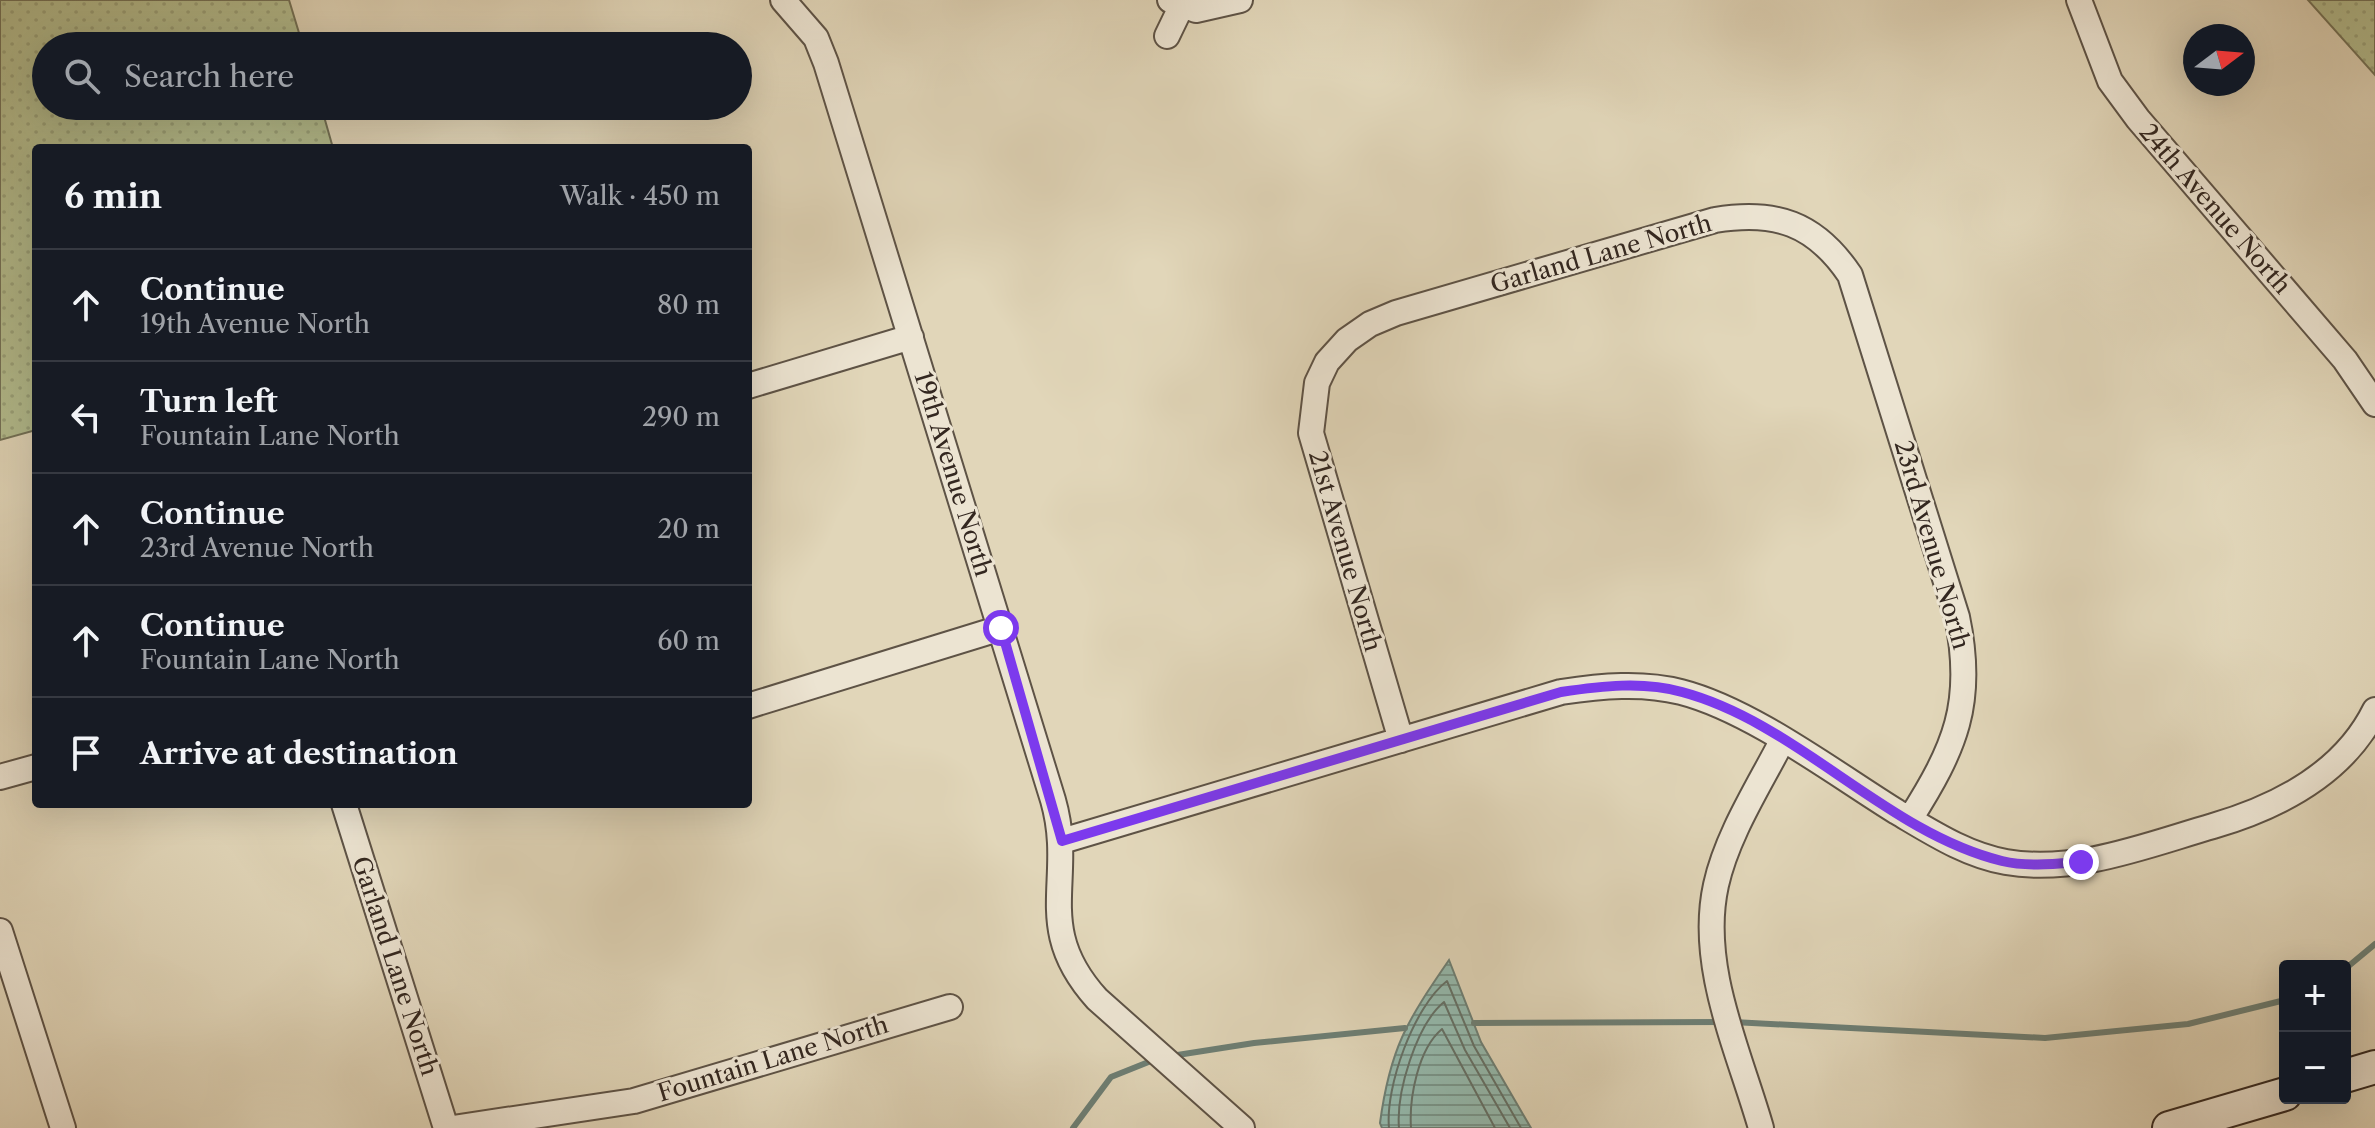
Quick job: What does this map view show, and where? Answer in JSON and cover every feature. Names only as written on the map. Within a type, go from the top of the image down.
[{"type":"street","name":"19th Avenue North","points":[[783,0],[816,38],[826,63],[1001,628],[1062,841],[1057,917],[1063,947],[1076,976],[1097,999],[1242,1128]]},
{"type":"street","points":[[1167,36],[1176,4],[1214,8],[1240,0]]},
{"type":"street","name":"24th Avenue North","points":[[2079,0],[2110,81],[2138,119],[2345,360],[2375,404]]},
{"type":"street","name":"Garland Lane North","points":[[1327,362],[1347,340],[1396,313],[1715,220],[1743,215],[1771,217],[1817,238],[1836,255],[1858,296]]},
{"type":"street","name":"23rd Avenue North","points":[[1858,296],[1964,652],[1960,721],[1949,753],[1910,819]]},
{"type":"street","points":[[752,385],[911,337]]},
{"type":"street","name":"21st Avenue North","points":[[1327,362],[1317,383],[1311,433],[1401,740]]},
{"type":"street","points":[[752,705],[1001,628]]},
{"type":"street","points":[[1062,841],[1561,692],[1641,686],[1680,691],[1718,704],[1910,819],[1968,850],[2005,862],[2043,865],[2081,862],[2248,816],[2288,797],[2325,772],[2374,715]]},
{"type":"street","points":[[1761,1128],[1712,957],[1710,919],[1717,882],[1730,847],[1782,741]]},
{"type":"street","points":[[0,777],[32,768]]},
{"type":"street","name":"Garland Lane North","points":[[345,808],[446,1128]]},
{"type":"street","points":[[0,931],[63,1128]]},
{"type":"street","name":"Fountain Lane North","points":[[453,1128],[634,1101],[950,1007]]},
{"type":"street","points":[[2351,1074],[2375,1067]]},
{"type":"street","points":[[2169,1128],[2279,1096]]},
{"type":"green space","points":[[0,0],[289,0],[299,32],[32,32],[32,120],[325,120],[332,144],[32,144],[32,431],[0,440]]},
{"type":"green space","points":[[2308,0],[2375,0],[2375,75]]},
{"type":"water","points":[[1449,960],[1481,1042],[1531,1128],[1382,1128],[1380,1123],[1389,1074],[1402,1036]]},
{"type":"waterway","points":[[2351,964],[2375,944]]},
{"type":"waterway","points":[[1733,1022],[2045,1038],[2188,1024],[2279,1001]]},
{"type":"waterway","points":[[1474,1023],[1722,1022]]},
{"type":"waterway","points":[[1171,1056],[1254,1043],[1405,1028]]},
{"type":"waterway","points":[[1073,1128],[1111,1077],[1156,1059]]},
{"type":"route","points":[[1001,628],[1053,800],[1062,841],[1561,692],[1601,686],[1641,686],[1680,691],[1718,704],[1753,721],[1934,835],[1968,850],[2005,862],[2043,865],[2081,862]]}]
